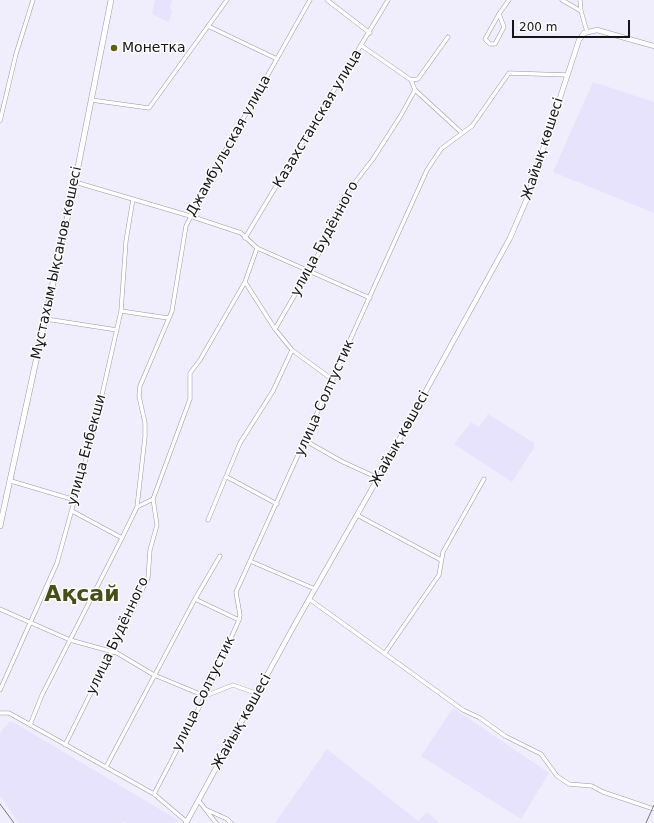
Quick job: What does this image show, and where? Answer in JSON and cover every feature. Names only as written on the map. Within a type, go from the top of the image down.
[{"type":"main road","name":"Мұстахым Ықсанов көшесі","points":[[0,526],[75,182],[111,0]]},
{"type":"street","points":[[0,121],[16,54],[33,0]]},
{"type":"street","points":[[91,100],[149,108],[226,0]]},
{"type":"street","name":"Джамбульская улица","points":[[30,725],[42,695],[122,538],[136,507],[145,437],[145,423],[139,396],[140,386],[172,311],[186,226],[190,216],[310,0]]},
{"type":"street","points":[[327,0],[370,33]]},
{"type":"street","name":"Казахстанская улица","points":[[245,238],[370,33],[388,0]]},
{"type":"street","points":[[499,14],[504,27],[495,44],[490,44],[485,40],[499,14],[509,0]]},
{"type":"street","points":[[562,0],[581,11]]},
{"type":"street","points":[[580,0],[581,11],[587,32],[597,30],[654,46]]},
{"type":"street","points":[[208,26],[277,59]]},
{"type":"street","name":"Жайық көшесі","points":[[186,822],[199,801],[309,599],[378,478],[519,218],[579,40],[587,32]]},
{"type":"street","points":[[411,80],[418,79],[448,37]]},
{"type":"street","points":[[362,46],[411,80],[415,90],[462,133]]},
{"type":"street","name":"улица Солтустик","points":[[154,794],[205,696],[239,620],[240,615],[236,592],[306,441],[427,170],[441,149],[472,126],[509,73],[567,75]]},
{"type":"street","name":"улица Будённого","points":[[275,329],[310,270],[343,198],[372,159],[400,117],[415,90]]},
{"type":"street","points":[[75,182],[190,216],[241,233],[257,248],[310,270],[370,298]]},
{"type":"street","name":"улица Енбекши","points":[[0,690],[57,563],[94,430],[121,311],[126,241],[133,199]]},
{"type":"street","name":"улица Будённого","points":[[66,745],[113,652],[149,574],[150,550],[157,525],[153,499],[190,399],[190,373],[200,360],[245,282],[257,248]]},
{"type":"street","points":[[245,282],[275,329],[292,350],[333,380]]},
{"type":"street","points":[[121,311],[168,318]]},
{"type":"street","points":[[46,318],[116,330]]},
{"type":"street","points":[[208,520],[240,443],[273,391],[292,350]]},
{"type":"street","points":[[306,441],[341,461],[378,478]]},
{"type":"street","points":[[227,477],[277,504]]},
{"type":"street","points":[[385,653],[439,575],[443,552],[484,479]]},
{"type":"street","points":[[11,481],[74,500]]},
{"type":"street","points":[[136,507],[153,499]]},
{"type":"street","points":[[72,511],[122,538]]},
{"type":"street","points":[[357,515],[442,560]]},
{"type":"street","points":[[106,767],[195,599],[220,556]]},
{"type":"street","points":[[250,560],[316,589]]},
{"type":"street","points":[[195,599],[239,620]]},
{"type":"street","points":[[309,599],[463,710],[480,718],[505,736],[541,754],[557,776],[569,784],[592,786],[603,792],[654,809]]},
{"type":"street","points":[[0,609],[70,640],[113,652],[154,675],[205,696],[233,685],[258,694]]},
{"type":"street","points":[[0,713],[9,713],[154,794],[186,822]]},
{"type":"street","points":[[199,801],[216,823]]},
{"type":"street","points":[[205,809],[227,819],[231,823]]},
{"type":"shaded area","points":[[155,0],[172,0],[170,7],[172,12],[169,22],[152,14]]},
{"type":"shaded area","points":[[593,82],[654,102],[654,213],[553,172]]},
{"type":"shaded area","points":[[488,414],[534,443],[534,448],[512,482],[454,444],[471,422],[479,427]]},
{"type":"shaded area","points":[[453,708],[549,773],[521,819],[421,756]]},
{"type":"shaded area","points":[[9,722],[13,722],[178,820],[177,823],[127,823],[124,821],[122,823],[19,823],[0,796],[0,733]]},
{"type":"shaded area","points":[[327,749],[418,821],[427,812],[439,823],[275,823]]},
{"type":"railway","points":[[0,804],[14,823]]},
{"type":"railway","points":[[646,823],[654,805]]},
{"type":"place","name":"Монетка","points":[[114,48]]},
{"type":"district","name":"Ақсай","points":[[82,595]]}]
